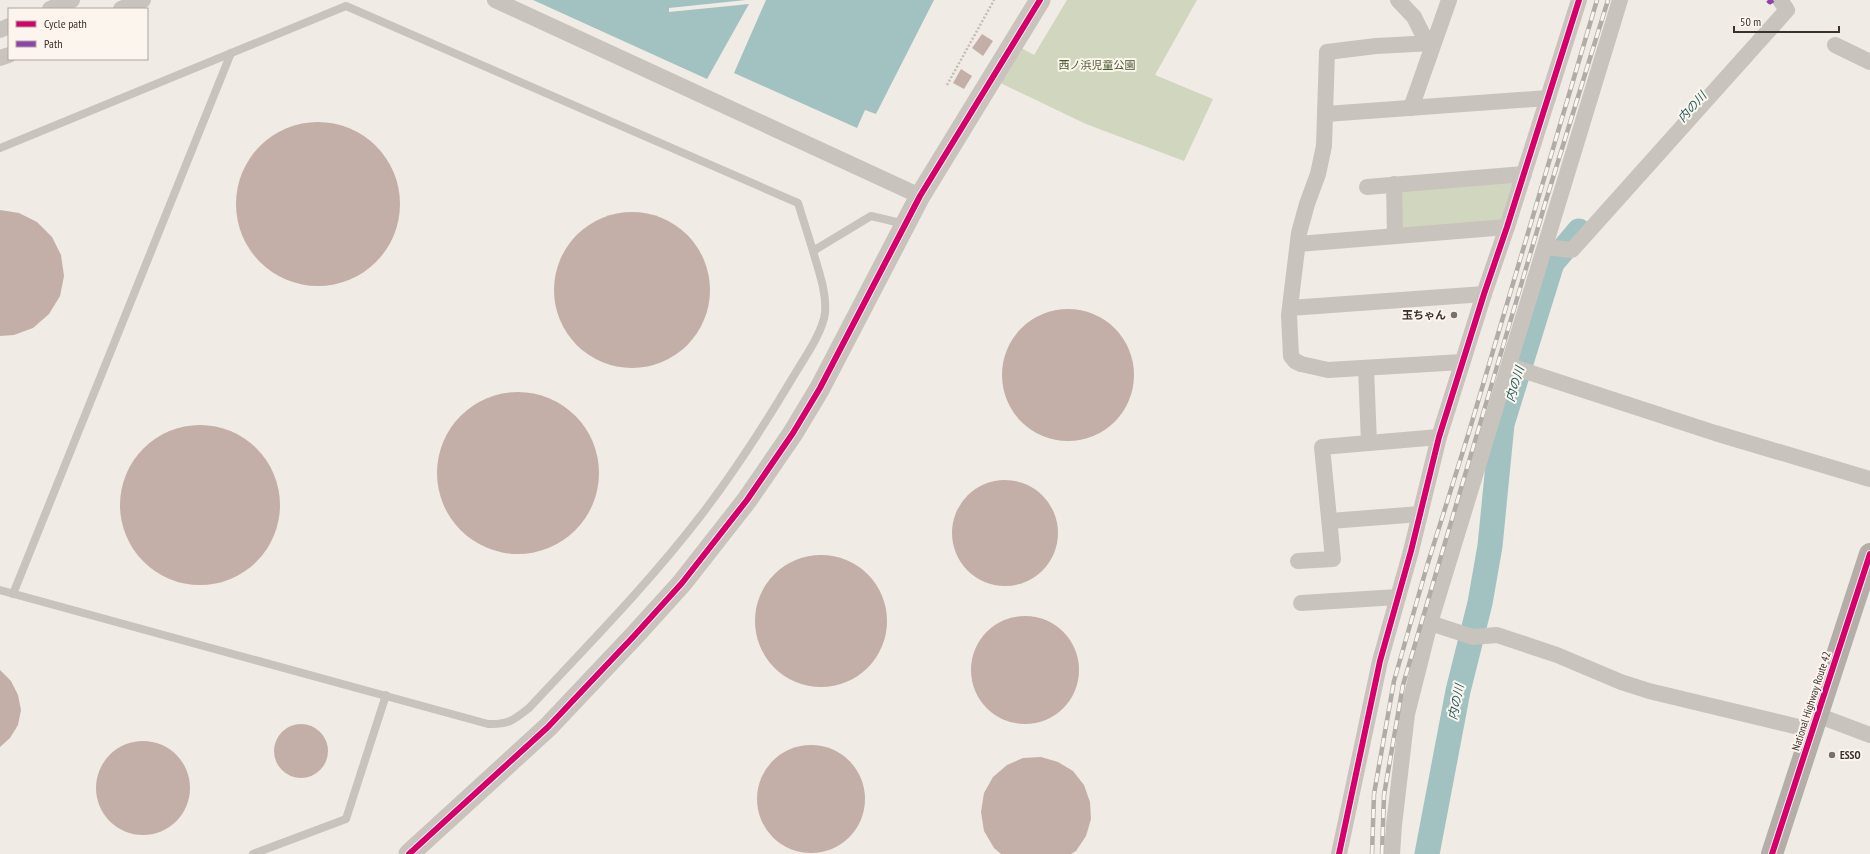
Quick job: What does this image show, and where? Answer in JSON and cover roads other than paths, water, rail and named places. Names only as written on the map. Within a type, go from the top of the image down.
[{"type":"highway","name":"National Highway Route 42","points":[[1772,854],[1870,554]]},
{"type":"street","points":[[52,8],[72,0]]},
{"type":"street","points":[[123,8],[143,0]]},
{"type":"street","points":[[495,0],[920,196]]},
{"type":"street","points":[[409,854],[548,727],[682,583],[725,528],[784,446],[820,388],[845,343],[920,196],[1040,0]]},
{"type":"street","points":[[1398,0],[1414,17],[1423,35],[1433,42]]},
{"type":"street","points":[[1411,108],[1449,0]]},
{"type":"street","points":[[1339,854],[1380,661],[1420,514],[1439,437],[1579,0]]},
{"type":"street","points":[[1392,854],[1407,714],[1430,623],[1486,437],[1510,366],[1620,0]]},
{"type":"street","points":[[1545,247],[1572,250],[1787,10],[1780,0]]},
{"type":"street","points":[[1433,42],[1376,46],[1327,52],[1326,114],[1322,161],[1302,222],[1298,244],[1290,308],[1291,356],[1295,361],[1306,366],[1328,370],[1462,362]]},
{"type":"street","points":[[1835,45],[1870,62]]},
{"type":"street","points":[[1326,114],[1548,98]]},
{"type":"street","points":[[1367,187],[1524,174]]},
{"type":"street","points":[[1394,184],[1395,236]]},
{"type":"street","points":[[1298,244],[1507,227]]},
{"type":"street","points":[[1290,308],[1484,294]]},
{"type":"street","points":[[1510,366],[1714,433],[1870,479]]},
{"type":"street","points":[[1366,368],[1369,443]]},
{"type":"street","points":[[1298,561],[1333,559],[1322,447],[1439,437]]},
{"type":"street","points":[[1330,521],[1420,514]]},
{"type":"street","points":[[1301,603],[1398,596]]},
{"type":"street","points":[[1430,623],[1472,637],[1497,635],[1557,655],[1621,682],[1649,691],[1870,735]]},
{"type":"lane","points":[[0,148],[346,6],[798,203],[813,250],[825,300],[825,314],[821,326],[786,389],[703,513],[659,566],[534,702],[511,722],[501,725],[488,724],[0,590]]},
{"type":"lane","points":[[13,594],[232,53]]},
{"type":"lane","points":[[813,250],[871,216],[905,224]]},
{"type":"lane","points":[[253,854],[346,819],[386,695]]},
{"type":"water","points":[[533,0],[746,0],[669,8],[669,12],[749,4],[707,79]]},
{"type":"water","points":[[766,0],[934,0],[876,114],[865,110],[857,128],[734,73]]},
{"type":"waterway","name":"内の川","points":[[1427,854],[1458,691],[1480,603],[1490,546],[1502,424],[1552,263],[1579,231]]},
{"type":"railway","points":[[1372,854],[1374,794],[1394,681],[1427,566],[1469,432],[1597,0]]},
{"type":"railway","points":[[1382,854],[1384,795],[1403,685],[1547,197],[1608,0]]},
{"type":"place","name":"玉ちゃん","points":[[1454,315]]},
{"type":"place","name":"ESSO","points":[[1832,755]]},
{"type":"park label","name":"西ノ浜児童公園","points":[[1097,65]]}]
